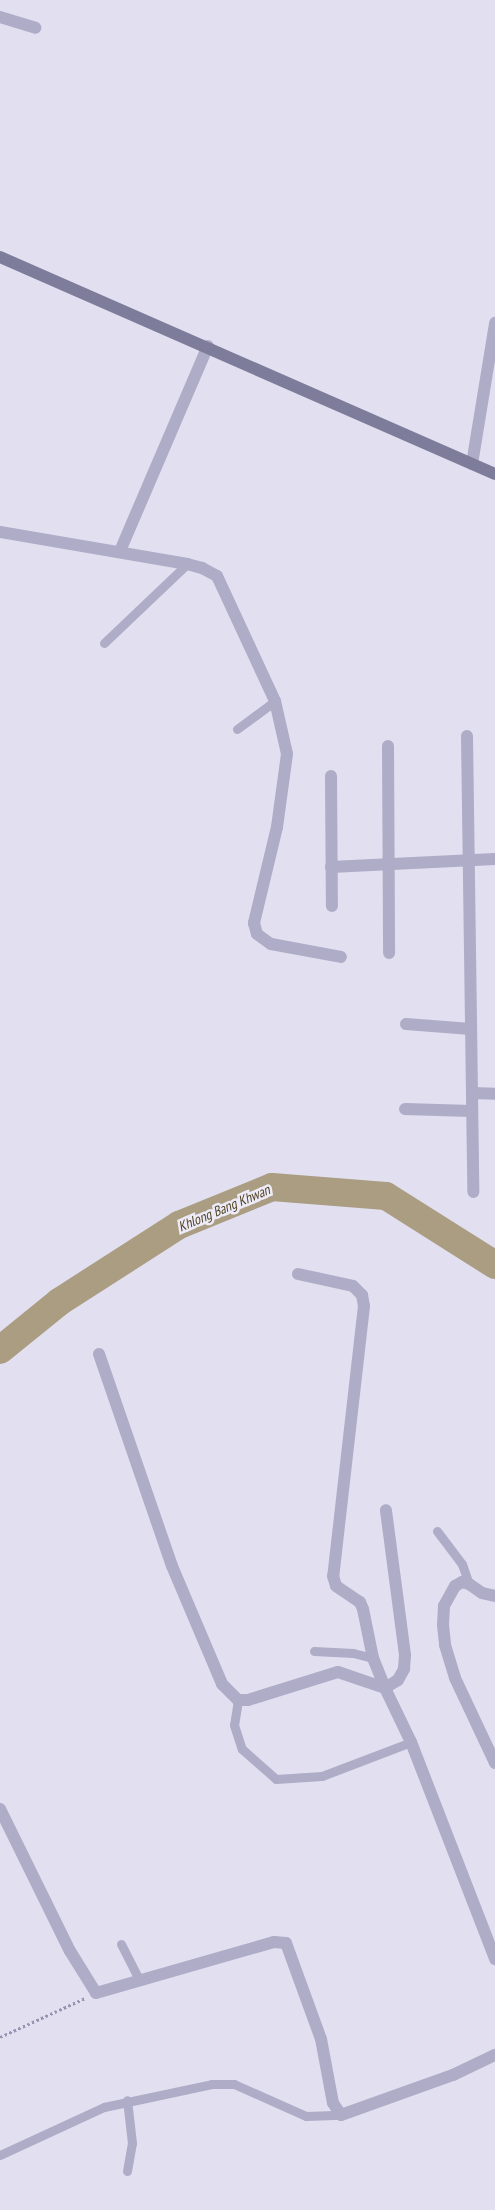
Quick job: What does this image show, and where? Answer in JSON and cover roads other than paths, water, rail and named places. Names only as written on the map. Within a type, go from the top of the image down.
[{"type":"main road","points":[[0,257],[208,346],[495,474]]},
{"type":"street","points":[[0,16],[34,28]]},
{"type":"street","points":[[472,464],[495,323]]},
{"type":"street","points":[[120,551],[208,346]]},
{"type":"street","points":[[0,532],[120,551],[187,564],[202,568],[217,576],[275,701],[286,754],[277,827],[260,895],[257,934],[271,944],[341,957]]},
{"type":"street","points":[[467,736],[473,1192]]},
{"type":"street","points":[[388,746],[389,953]]},
{"type":"street","points":[[331,776],[332,906]]},
{"type":"street","points":[[331,867],[495,859]]},
{"type":"street","points":[[406,1024],[471,1029]]},
{"type":"street","points":[[472,1093],[495,1094]]},
{"type":"street","points":[[405,1110],[472,1111]]},
{"type":"street","points":[[298,1274],[352,1286],[362,1294],[364,1306],[333,1576],[336,1586],[360,1602],[363,1609],[373,1658],[411,1742],[495,1959]]},
{"type":"street","points":[[99,1354],[172,1566],[222,1684],[238,1700],[248,1700],[338,1672],[385,1688]]},
{"type":"street","points":[[385,1688],[398,1680],[404,1669],[405,1654],[386,1510]]},
{"type":"street","points":[[495,1596],[482,1593],[469,1584],[455,1586],[444,1606],[445,1645],[455,1678],[495,1763]]},
{"type":"street","points":[[0,1809],[70,1951],[96,1993],[139,1979],[274,1942],[286,1943],[321,2039],[333,2103],[340,2114],[453,2075],[495,2055]]},
{"type":"lane","points":[[104,643],[187,564]]},
{"type":"lane","points":[[238,729],[275,701]]},
{"type":"lane","points":[[437,1531],[462,1564],[469,1584]]},
{"type":"lane","points":[[314,1651],[353,1653],[373,1658]]},
{"type":"lane","points":[[238,1700],[234,1725],[242,1749],[276,1779],[322,1776],[411,1742]]},
{"type":"lane","points":[[122,1944],[139,1979]]},
{"type":"lane","points":[[0,2155],[70,2120],[127,2100],[212,2084],[234,2084],[306,2116],[340,2114]]},
{"type":"lane","points":[[127,2100],[132,2143],[127,2171]]},
{"type":"waterway","name":"Khlong Bang Khwan","points":[[0,1350],[59,1302],[179,1225],[272,1187],[386,1196],[495,1265]]}]
